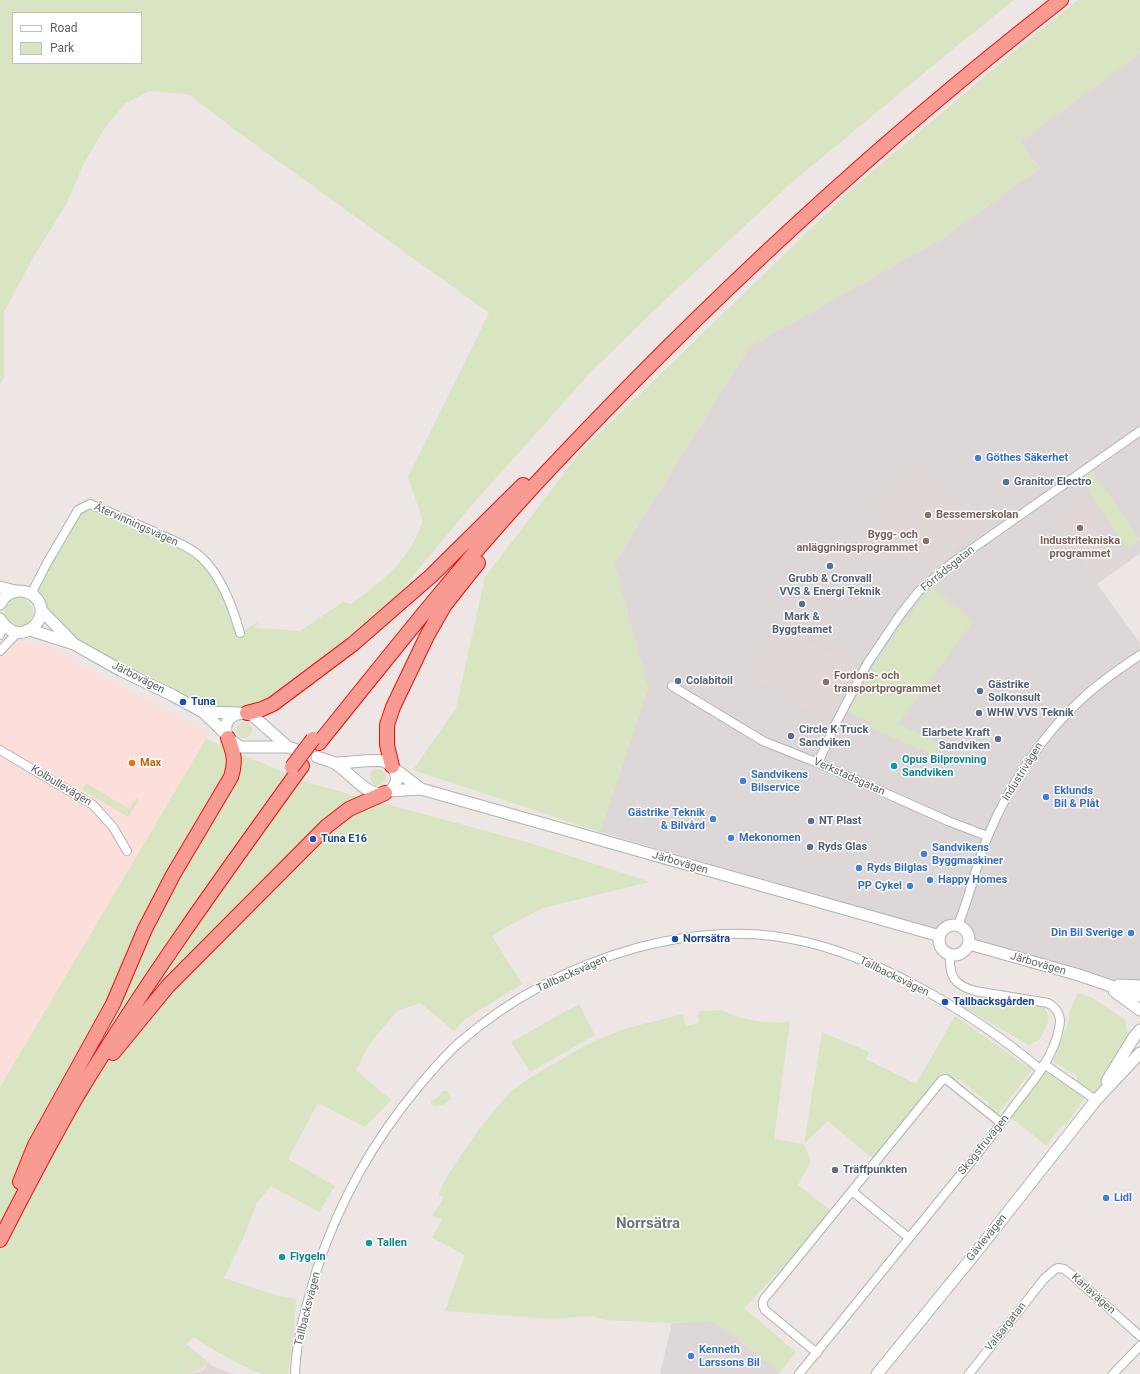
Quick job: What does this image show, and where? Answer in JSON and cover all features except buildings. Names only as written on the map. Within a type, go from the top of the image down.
[{"type":"highway","points":[[242,713],[262,709],[273,704],[353,644],[431,576],[539,475],[656,347],[785,222],[901,120],[1050,0]]},
{"type":"highway","points":[[0,1222],[20,1182],[70,1094],[131,996],[211,878],[297,767],[316,746],[406,622],[470,546],[661,352],[791,228],[906,126],[1061,0]]},
{"type":"highway","points":[[394,768],[387,745],[387,725],[393,707],[427,636],[444,606],[498,538],[539,475]]},
{"type":"highway","points":[[20,1182],[35,1145],[113,1004],[145,930],[173,875],[231,776],[235,765],[234,753],[227,737]]},
{"type":"highway","points":[[0,1240],[27,1186],[76,1098],[137,1001],[297,767]]},
{"type":"highway","points":[[76,1098],[100,1072],[168,986],[323,829],[348,809],[387,792]]},
{"type":"main road","points":[[0,586],[31,594]]},
{"type":"main road","points":[[0,604],[3,598],[16,591]]},
{"type":"main road","name":"Järbovägen","points":[[31,594],[40,604],[41,610],[74,644]]},
{"type":"main road","points":[[1,626],[17,633],[30,630],[38,622],[41,610]]},
{"type":"main road","name":"Järbovägen","points":[[30,630],[74,644],[122,671],[203,712],[227,737],[240,747],[292,748],[258,720],[242,713],[203,712]]},
{"type":"main road","points":[[227,737],[227,722],[232,716],[242,713]]},
{"type":"main road","name":"Järbovägen","points":[[316,746],[334,763],[370,791],[378,793],[421,789],[940,936]]},
{"type":"main road","name":"Järbovägen","points":[[334,763],[382,761],[394,768],[421,789]]},
{"type":"main road","points":[[387,792],[396,782],[397,776],[394,768]]},
{"type":"main road","points":[[958,926],[967,932],[970,940],[966,951],[955,956],[945,953],[941,948],[940,936],[948,927],[958,926]]},
{"type":"main road","name":"Järbovägen","points":[[969,944],[1071,973],[1140,996]]},
{"type":"main road","name":"Järbovägen","points":[[1107,985],[1140,1010]]},
{"type":"main road","points":[[1107,985],[1140,986]]},
{"type":"main road","name":"Gävlevägen","points":[[1096,1100],[1134,1037],[1140,1030]]},
{"type":"main road","name":"Gävlevägen","points":[[877,1374],[978,1250],[1096,1100],[1140,1053]]},
{"type":"street","name":"Förrådsgatan","points":[[818,764],[835,725],[867,664],[900,615],[919,591],[952,563],[1140,432]]},
{"type":"street","name":"Återvinningsvägen","points":[[31,594],[78,510],[90,504],[186,547],[201,557],[207,563],[223,588],[233,610],[240,633]]},
{"type":"street","points":[[0,651],[17,633]]},
{"type":"street","name":"Industrivägen","points":[[958,926],[988,836],[1003,804],[1042,741],[1083,697],[1104,680],[1140,655]]},
{"type":"street","name":"Verkstadsgatan","points":[[672,686],[763,741],[948,821],[988,836]]},
{"type":"street","name":"Kolbullevägen","points":[[0,750],[93,805],[113,827],[127,851]]},
{"type":"street","name":"Tallbacksvägen","points":[[295,1374],[302,1325],[324,1248],[341,1206],[385,1131],[425,1079],[442,1059],[462,1040],[489,1019],[549,982],[620,953],[647,945],[697,936],[734,933],[788,938],[827,948],[896,976],[958,1009],[1042,1066],[1096,1100]]},
{"type":"street","name":"Skogsfruvägen","points":[[799,1374],[1025,1092],[1042,1066],[1060,1027],[1059,1013],[1055,1007],[1048,1002],[964,988],[957,982],[950,971],[950,955]]},
{"type":"street","points":[[817,1353],[765,1310],[762,1305],[763,1302],[942,1080],[946,1079],[1001,1123]]},
{"type":"street","points":[[852,1191],[909,1238]]},
{"type":"street","name":"Karlavägen","points":[[1044,1279],[1054,1270],[1058,1268],[1064,1269],[1140,1336]]},
{"type":"street","name":"Valsargatan","points":[[969,1374],[1044,1279]]},
{"type":"street","points":[[1113,1374],[1140,1346]]},
{"type":"shaded area","points":[[1140,53],[1140,553],[1097,584],[1140,643],[1140,986],[1107,985],[970,940],[967,932],[962,927],[952,925],[942,932],[928,926],[600,832],[648,688],[614,564],[749,347],[943,238],[1040,168],[1020,142]]},
{"type":"shaded area","name":"Bessemerskolan","points":[[917,459],[985,522],[939,571],[871,509]]},
{"type":"shaded area","points":[[1079,499],[1124,565],[1097,584],[1052,518]]},
{"type":"shaded area","points":[[0,619],[29,645],[48,646],[107,680],[204,730],[209,736],[0,1087]]},
{"type":"shaded area","points":[[779,624],[829,654],[838,641],[862,656],[823,720],[748,674]]},
{"type":"shaded area","points":[[714,1321],[780,1372],[778,1374],[660,1374],[672,1323]]},
{"type":"shaded area","points":[[208,1362],[212,1366],[234,1374],[187,1374],[200,1372],[204,1369]]},
{"type":"green space","points":[[0,0],[1014,0],[790,184],[668,297],[589,374],[471,506],[404,587],[411,594],[262,709],[203,712],[194,699],[140,671],[136,678],[74,644],[31,594],[78,510],[90,504],[193,552],[223,587],[240,633],[258,622],[255,628],[300,631],[343,602],[351,604],[360,598],[378,584],[402,560],[408,551],[423,521],[408,477],[489,313],[231,127],[190,95],[149,91],[126,103],[106,126],[84,163],[66,205],[34,256],[4,312],[4,378],[0,384]]},
{"type":"green space","points":[[1078,0],[1140,0],[1140,53],[1020,142],[1040,168],[943,238],[749,347],[614,564],[648,688],[600,832],[413,770],[456,708],[485,577],[582,450],[854,187],[1017,49]]},
{"type":"green space","points":[[1089,466],[1140,539],[1127,548],[1078,475]]},
{"type":"green space","points":[[933,587],[973,622],[898,724],[943,745],[937,757],[871,728],[867,721],[848,712],[886,647],[908,616]]},
{"type":"green space","points":[[19,598],[29,602],[33,612],[29,622],[19,626],[9,622],[5,612],[9,602]]},
{"type":"green space","points":[[244,722],[250,724],[252,730],[250,736],[244,738],[238,736],[236,730],[238,724]]},
{"type":"green space","points":[[206,739],[309,783],[530,843],[650,882],[543,908],[492,936],[522,984],[465,1019],[454,1031],[420,1003],[397,1011],[369,1045],[356,1070],[391,1100],[365,1127],[318,1103],[288,1159],[335,1186],[319,1212],[271,1186],[257,1203],[244,1236],[224,1278],[279,1296],[296,1299],[293,1341],[288,1374],[259,1373],[242,1365],[194,1337],[186,1344],[208,1362],[200,1369],[186,1374],[0,1374],[0,1087]]},
{"type":"green space","points":[[378,769],[384,771],[386,777],[384,783],[378,785],[372,783],[370,777],[372,771]]},
{"type":"green space","points":[[86,783],[129,809],[136,798],[139,800],[128,817],[82,790]]},
{"type":"green space","points":[[1078,993],[1093,998],[1125,1020],[1127,1030],[1134,1037],[1096,1100],[1087,1094],[1065,1126],[1063,1124],[1047,1146],[1010,1117],[1049,1067],[1078,1087],[1081,1084],[1077,1081],[1077,1076],[1053,1061],[1068,1024],[1070,1010]]},
{"type":"green space","points":[[964,995],[1030,1003],[1045,1008],[1049,1017],[1046,1028],[1039,1040],[1029,1045],[958,1004]]},
{"type":"green space","points":[[579,1004],[595,1035],[530,1072],[511,1042]]},
{"type":"green space","points":[[721,1010],[734,1016],[756,1021],[778,1023],[790,1021],[774,1139],[804,1144],[811,1161],[798,1185],[834,1213],[744,1308],[796,1352],[780,1372],[714,1321],[672,1323],[604,1320],[592,1316],[552,1319],[445,1311],[465,1255],[432,1238],[442,1220],[432,1215],[444,1198],[438,1194],[449,1173],[479,1129],[510,1092],[528,1079],[586,1045],[624,1029],[683,1014],[686,1026],[699,1023],[699,1011]]},
{"type":"green space","points":[[955,1016],[1032,1070],[995,1118],[986,1111],[990,1104],[959,1079],[954,1085],[946,1079],[877,1159],[867,1154],[828,1121],[804,1144],[822,1032],[869,1052],[866,1059],[916,1084]]},
{"type":"green space","points":[[443,1091],[447,1091],[451,1098],[444,1104],[438,1106],[431,1104],[431,1101],[437,1098]]},
{"type":"place","name":"Göthes Säkerhet","points":[[978,458]]},
{"type":"place","name":"Granitor Electro","points":[[1006,482]]},
{"type":"place","name":"Bessemerskolan","points":[[928,515]]},
{"type":"place","name":"Industritekniska programmet","points":[[1080,528]]},
{"type":"place","name":"Bygg- och anläggningsprogrammet","points":[[926,541]]},
{"type":"place","name":"Grubb & Cronvall VVS & Energi Teknik","points":[[830,566]]},
{"type":"place","name":"Mark & Byggteamet","points":[[802,604]]},
{"type":"place","name":"Colabitoil","points":[[678,681]]},
{"type":"place","name":"Fordons- och transportprogrammet","points":[[826,682]]},
{"type":"place","name":"Gästrike Solkonsult","points":[[980,691]]},
{"type":"place","name":"Tuna","points":[[183,702]]},
{"type":"place","name":"WHW VVS Teknik","points":[[979,713]]},
{"type":"place","name":"Circle K Truck Sandviken","points":[[791,736]]},
{"type":"place","name":"Elarbete Kraft Sandviken","points":[[998,739]]},
{"type":"place","name":"Max","points":[[132,763]]},
{"type":"place","name":"Opus Bilprovning Sandviken","points":[[894,766]]},
{"type":"place","name":"Sandvikens Bilservice","points":[[743,781]]},
{"type":"place","name":"Eklunds Bil & Plåt","points":[[1046,797]]},
{"type":"place","name":"Gästrike Teknik & Bilvård","points":[[713,819]]},
{"type":"place","name":"NT Plast","points":[[811,821]]},
{"type":"place","name":"Mekonomen","points":[[731,838]]},
{"type":"place","name":"Tuna E16","points":[[313,839]]},
{"type":"place","name":"Ryds Glas","points":[[810,847]]},
{"type":"place","name":"Sandvikens Byggmaskiner","points":[[924,854]]},
{"type":"place","name":"Ryds Bilglas","points":[[859,868]]},
{"type":"place","name":"Happy Homes","points":[[930,880]]},
{"type":"place","name":"PP Cykel","points":[[910,886]]},
{"type":"place","name":"Din Bil Sverige","points":[[1131,933]]},
{"type":"place","name":"Norrsätra","points":[[675,939]]},
{"type":"place","name":"Tallbacksgården","points":[[945,1002]]},
{"type":"place","name":"Träffpunkten","points":[[835,1170]]},
{"type":"place","name":"Lidl","points":[[1106,1198]]},
{"type":"place","name":"Tallen","points":[[369,1243]]},
{"type":"place","name":"Flygeln","points":[[282,1257]]},
{"type":"place","name":"Kenneth Larssons Bil","points":[[691,1356]]},
{"type":"district","name":"Norrsätra","points":[[648,1224]]}]
